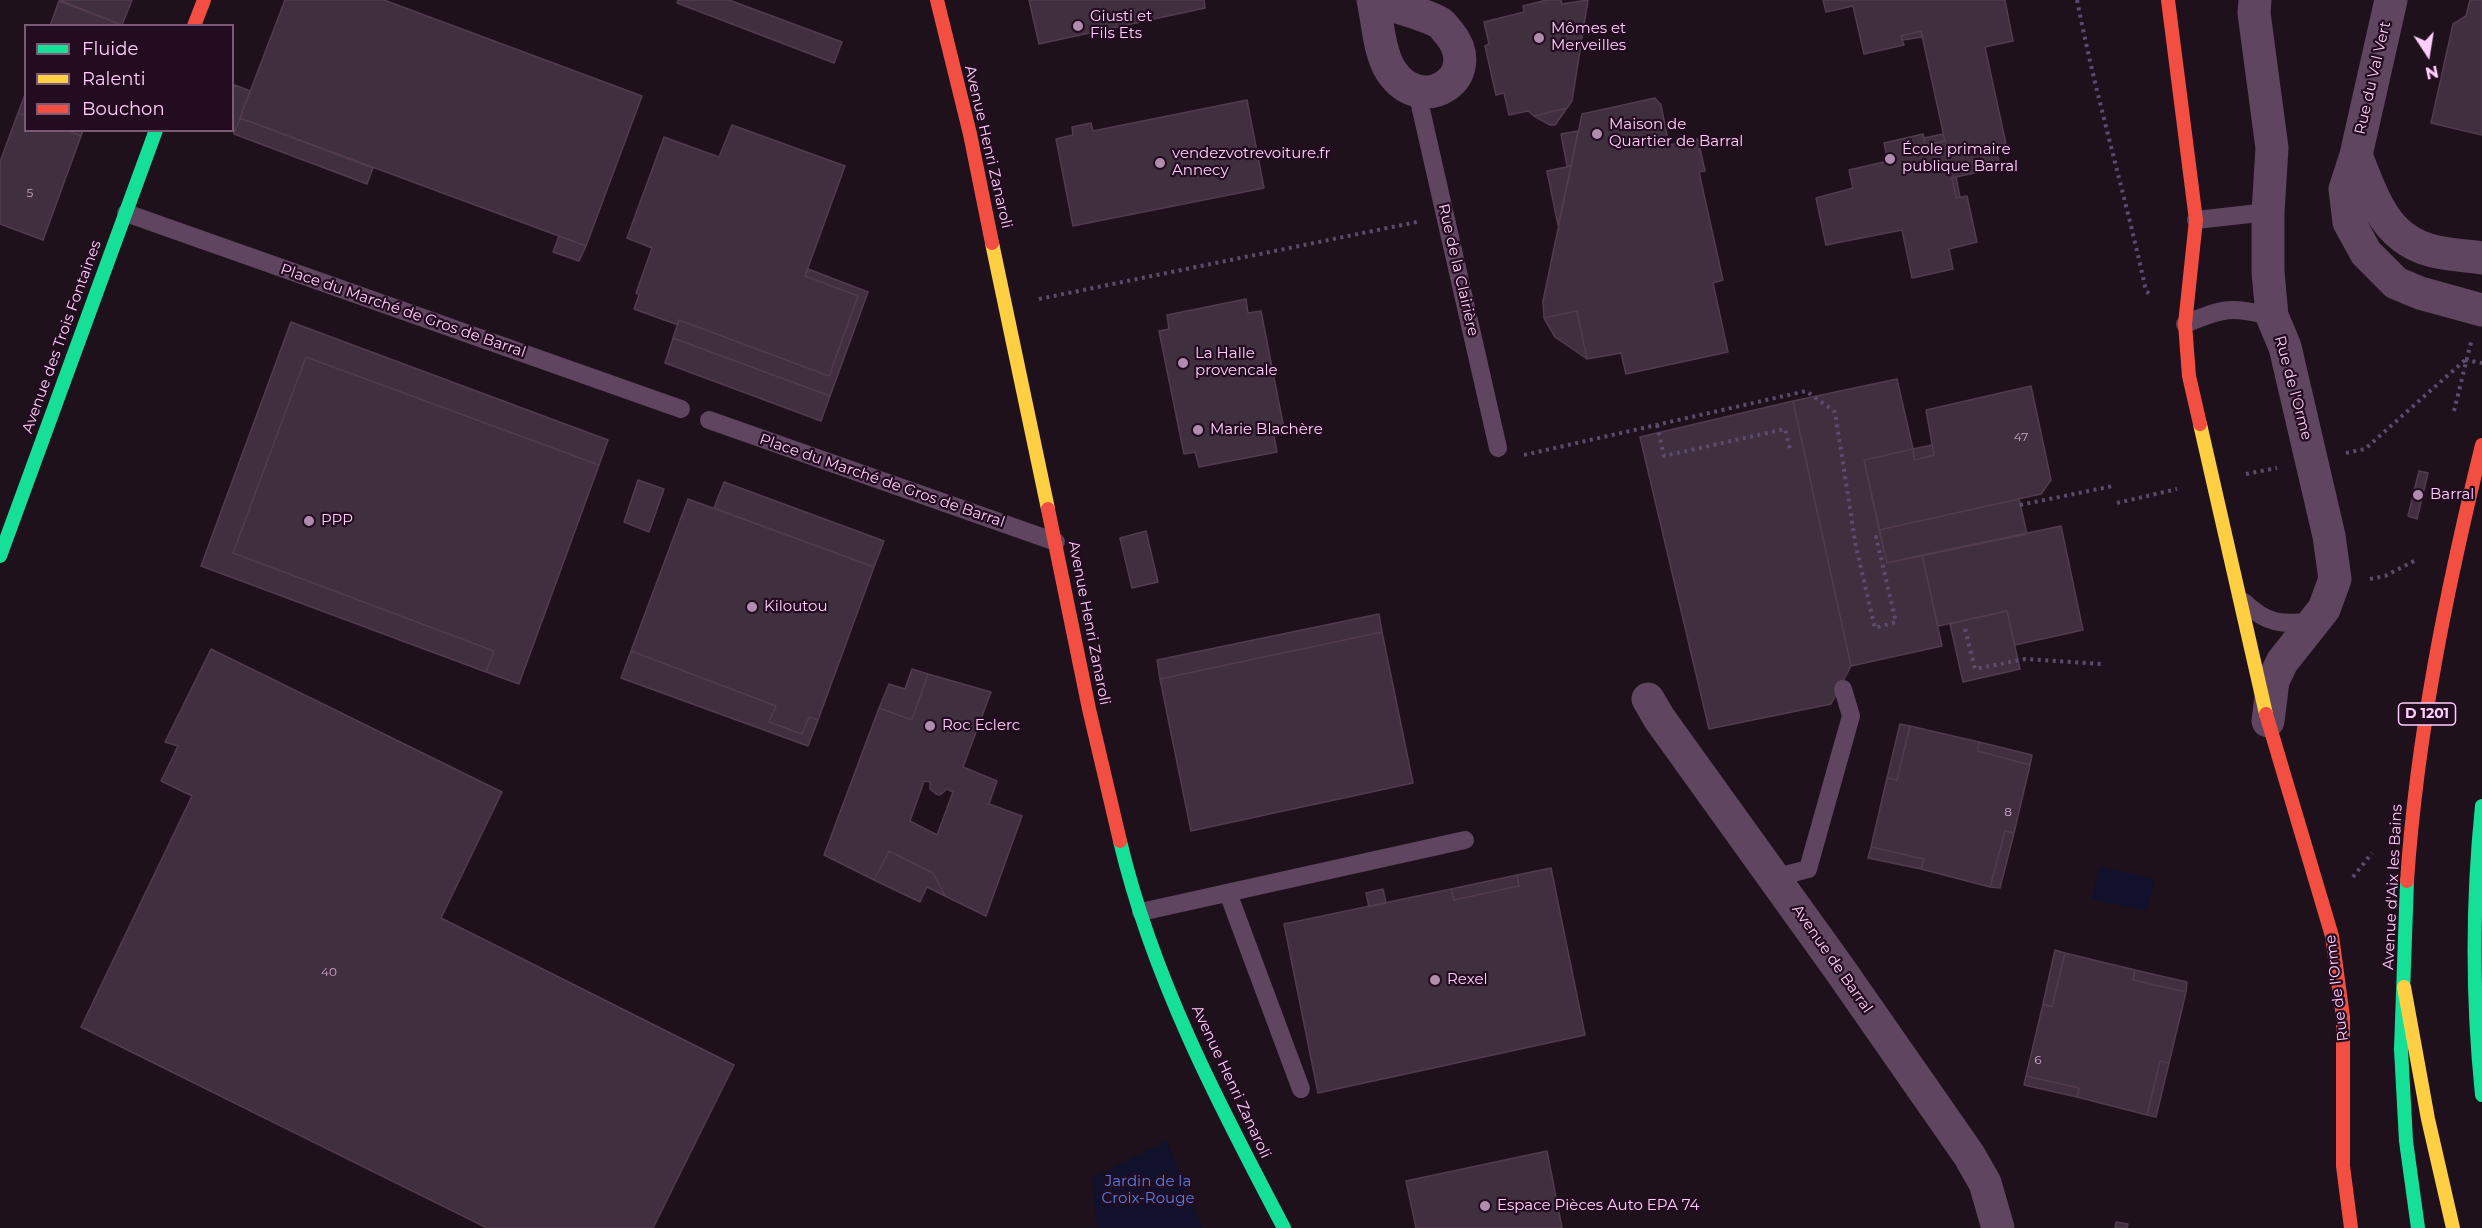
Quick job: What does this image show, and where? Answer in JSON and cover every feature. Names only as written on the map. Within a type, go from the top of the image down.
[{"type":"main road","points":[[195,24],[204,0]]},
{"type":"main road","name":"Avenue Henri Zanaroli","points":[[937,0],[970,134],[1089,709],[1129,879],[1170,991],[1226,1116],[1284,1228]]},
{"type":"main road","name":"Rue de l'Orme","points":[[2168,0],[2196,220],[2185,324],[2189,376],[2268,721],[2332,936],[2343,1017],[2343,1166],[2351,1228]]},
{"type":"main road","name":"Avenue des Trois Fontaines","points":[[0,556],[155,132]]},
{"type":"main road","name":"Avenue d'Aix les Bains","points":[[2418,1228],[2406,1141],[2401,1061],[2406,890],[2412,807],[2460,535],[2482,445]]},
{"type":"main road","points":[[2482,806],[2473,938],[2474,1023],[2482,1095]]},
{"type":"main road","points":[[2404,987],[2428,1119],[2453,1228]]},
{"type":"street","points":[[1374,0],[1440,23],[1458,47],[1460,64],[1455,78],[1447,87],[1437,92],[1417,92],[1407,87],[1390,70],[1383,50],[1374,0]]},
{"type":"street","name":"Rue de l'Orme","points":[[2255,0],[2254,13],[2272,148],[2268,212],[2268,272],[2272,316],[2285,347],[2329,536],[2335,579],[2324,609],[2282,662],[2274,681],[2268,721]]},
{"type":"street","name":"Rue du Val Vert","points":[[2391,0],[2356,155],[2345,189],[2349,222],[2366,253],[2396,283],[2420,293],[2482,310]]},
{"type":"street","name":"Rue du Val Vert","points":[[2356,155],[2377,210],[2401,235],[2426,249],[2482,258]]},
{"type":"street","name":"Avenue de Barral","points":[[1648,699],[1659,718],[1969,1155],[1985,1183],[1998,1228]]},
{"type":"lane","name":"Rue de la Clairière","points":[[1417,92],[1498,448]]},
{"type":"lane","points":[[2196,220],[2268,212]]},
{"type":"lane","name":"Place du Marché de Gros de Barral","points":[[126,213],[681,409]]},
{"type":"lane","points":[[2185,324],[2225,309],[2238,309],[2272,316]]},
{"type":"lane","name":"Place du Marché de Gros de Barral","points":[[709,420],[1056,542]]},
{"type":"lane","points":[[2240,599],[2259,616],[2276,623],[2313,622]]},
{"type":"lane","points":[[1774,878],[1808,869],[1851,716],[1844,689]]},
{"type":"lane","points":[[1141,912],[1465,840]]},
{"type":"lane","points":[[1228,893],[1301,1089]]},
{"type":"path","points":[[2078,0],[2092,73],[2146,291],[2185,324]]},
{"type":"path","points":[[1006,306],[1446,216]]},
{"type":"path","points":[[2312,461],[2365,449],[2465,360]]},
{"type":"path","points":[[2465,360],[2482,363]]},
{"type":"path","points":[[2454,411],[2465,360]]},
{"type":"path","points":[[1523,455],[1806,390],[1835,412],[1856,547],[1875,628],[1896,622],[1876,537],[1881,536]]},
{"type":"path","points":[[1657,425],[1664,456],[1785,429],[1790,449]]},
{"type":"path","points":[[2020,506],[2113,486]]},
{"type":"path","points":[[2385,576],[2426,556]]},
{"type":"path","points":[[1965,630],[1975,669],[2025,659],[2101,664]]},
{"type":"path","points":[[2351,884],[2355,873],[2376,848]]},
{"type":"green space","points":[[2099,867],[2155,879],[2147,911],[2092,899]]},
{"type":"green space","name":"Jardin de la Croix-Rouge","points":[[1167,1141],[1202,1228],[1097,1228],[1092,1178]]},
{"type":"building","points":[[60,0],[132,0],[122,24]]},
{"type":"building","points":[[285,0],[384,0],[642,96],[586,246],[240,118]]},
{"type":"building","points":[[678,0],[729,0],[842,42],[834,63],[677,3]]},
{"type":"building","name":"Giusti et Fils Ets","points":[[1029,0],[1204,0],[1205,8],[1039,44]]},
{"type":"building","points":[[1547,0],[1561,0],[1562,4],[1588,0],[1572,101],[1567,108],[1534,116],[1528,111],[1509,115],[1504,93],[1496,95],[1485,46],[1489,44],[1484,22],[1524,12],[1523,6]]},
{"type":"building","points":[[1823,0],[2005,0],[2013,41],[1985,47],[2006,144],[1996,146],[2000,167],[1952,178],[1956,198],[1967,196],[1977,242],[1949,249],[1953,269],[1912,278],[1902,230],[1826,245],[1816,198],[1853,188],[1849,170],[1888,161],[1884,143],[1923,134],[1925,145],[1945,141],[1921,31],[1901,36],[1904,45],[1864,54],[1853,6],[1826,12]]},
{"type":"building","points":[[2470,0],[2482,0],[2482,135],[2431,123],[2453,24],[2466,16]]},
{"type":"building","points":[[59,1],[119,24],[51,24]]},
{"type":"building","points":[[1921,31],[1923,37],[1902,40],[1901,36]]},
{"type":"building","points":[[235,85],[250,91],[234,134],[234,132]]},
{"type":"building","points":[[24,97],[24,115],[18,113]]},
{"type":"building","points":[[1655,98],[1661,105],[1669,145],[1698,139],[1705,171],[1699,172],[1723,280],[1713,283],[1728,352],[1626,374],[1621,353],[1587,359],[1577,311],[1544,318],[1543,301],[1582,114]]},
{"type":"building","name":"vendezvotrevoiture.fr Annecy","points":[[1247,100],[1264,188],[1073,226],[1056,139],[1073,135],[1072,127],[1091,123],[1093,131]]},
{"type":"building","points":[[1567,108],[1555,125],[1550,125],[1534,116]]},
{"type":"building","points":[[18,113],[24,115],[24,132],[71,132],[81,136],[43,240],[0,224],[0,162]]},
{"type":"building","points":[[240,118],[373,168],[367,184],[234,134]]},
{"type":"building","points":[[732,125],[845,166],[805,276],[858,296],[829,376],[679,320],[678,325],[634,309],[639,295],[636,293],[652,248],[627,238],[664,137],[719,157]]},
{"type":"building","points":[[1578,131],[1571,166],[1567,166],[1561,134]]},
{"type":"building","points":[[71,132],[82,132],[81,136]]},
{"type":"building","points":[[1943,134],[1945,141],[1925,145],[1924,138]]},
{"type":"building","points":[[1571,166],[1558,225],[1547,171]]},
{"type":"building","points":[[1956,177],[1960,197],[1956,198],[1952,178]]},
{"type":"building","points":[[559,236],[586,246],[579,261],[553,252]]},
{"type":"building","points":[[808,269],[868,292],[830,396],[673,338],[679,320],[829,376],[858,296],[805,276]]},
{"type":"building","points":[[1246,299],[1248,313],[1261,311],[1285,434],[1274,436],[1277,452],[1199,467],[1195,452],[1184,454],[1159,331],[1169,329],[1167,315]]},
{"type":"building","points":[[1577,311],[1587,359],[1555,337],[1544,318]]},
{"type":"building","points":[[291,322],[608,440],[599,465],[306,357],[233,553],[494,651],[486,672],[201,566]]},
{"type":"building","points":[[673,338],[830,396],[821,421],[665,363]]},
{"type":"building","points":[[306,357],[599,465],[519,684],[486,672],[494,651],[233,553]]},
{"type":"building","points":[[1897,379],[1913,449],[1864,460],[1887,563],[1922,555],[1942,646],[1851,666],[1793,401]]},
{"type":"building","points":[[2031,386],[2051,480],[2041,494],[1879,530],[1864,460],[1913,449],[1914,460],[1934,455],[1926,410]]},
{"type":"building","points":[[1793,401],[1851,666],[1831,704],[1709,729],[1640,437]]},
{"type":"building","points":[[1932,445],[1934,455],[1914,460],[1913,449]]},
{"type":"building","name":"Barral","points":[[2419,471],[2428,473],[2417,519],[2408,516]]},
{"type":"building","points":[[638,480],[664,489],[649,532],[624,522]]},
{"type":"building","points":[[724,482],[884,541],[874,567],[714,508]]},
{"type":"building","points":[[688,499],[874,567],[818,720],[809,717],[802,734],[769,722],[776,706],[631,651]]},
{"type":"building","points":[[2019,499],[2027,534],[1887,563],[1879,530]]},
{"type":"building","points":[[2061,526],[2083,630],[2015,645],[2007,611],[1938,626],[1922,555]]},
{"type":"building","points":[[1146,531],[1158,582],[1132,588],[1120,538]]},
{"type":"building","points":[[2007,611],[2020,669],[1963,682],[1950,624]]},
{"type":"building","points":[[1379,614],[1382,632],[1160,679],[1157,660]]},
{"type":"building","points":[[1382,632],[1413,783],[1191,831],[1160,679]]},
{"type":"building","points":[[211,649],[502,792],[441,918],[734,1065],[653,1228],[487,1228],[81,1027],[192,796],[161,781],[178,746],[165,742]]},
{"type":"building","points":[[631,651],[776,706],[769,722],[802,734],[809,717],[818,720],[808,746],[621,678]]},
{"type":"building","points":[[912,669],[928,674],[912,720],[879,708],[889,684],[905,689]]},
{"type":"building","points":[[928,674],[991,692],[963,767],[997,781],[989,804],[1022,816],[986,916],[945,896],[933,873],[889,851],[874,880],[824,855],[879,708],[912,720]],"holes":[[[924,781],[930,782],[930,789],[936,794],[940,795],[947,789],[953,792],[937,835],[910,821]]]},
{"type":"building","points":[[1900,724],[1910,726],[1897,780],[1887,778]]},
{"type":"building","points":[[1910,726],[1979,742],[1978,751],[2030,765],[2014,833],[2005,831],[1990,887],[1921,869],[1924,859],[1871,847],[1887,778],[1897,780]]},
{"type":"building","points":[[1979,742],[2032,755],[2030,765],[1978,751]]},
{"type":"building","points":[[2005,831],[2014,833],[2000,888],[1990,887]]},
{"type":"building","points":[[1871,847],[1924,859],[1921,869],[1868,858]]},
{"type":"building","points":[[889,851],[933,873],[945,896],[927,887],[920,902],[874,880]]},
{"type":"building","name":"Rexel","points":[[1551,868],[1585,1035],[1318,1093],[1284,924],[1451,889],[1454,900],[1519,886],[1517,875]]},
{"type":"building","points":[[1517,875],[1519,886],[1454,900],[1451,889]]},
{"type":"building","points":[[1383,889],[1386,903],[1369,907],[1366,893]]},
{"type":"building","points":[[2055,950],[2065,953],[2052,1007],[2043,1004]]},
{"type":"building","points":[[2065,953],[2135,970],[2133,980],[2186,992],[2169,1063],[2160,1061],[2147,1115],[2077,1097],[2079,1088],[2026,1076],[2043,1004],[2052,1007]]},
{"type":"building","points":[[2135,970],[2187,982],[2186,992],[2133,980]]},
{"type":"building","points":[[2160,1061],[2169,1063],[2156,1117],[2147,1115]]},
{"type":"building","points":[[2026,1076],[2079,1088],[2077,1097],[2024,1085]]},
{"type":"building","points":[[1547,1151],[1562,1228],[1416,1228],[1406,1181]]},
{"type":"building","points":[[2116,1222],[2128,1224],[2127,1228],[2115,1228]]},
{"type":"traffic: fast","points":[[0,556],[155,132]]},
{"type":"traffic: fast","points":[[2482,806],[2476,878],[2474,951],[2476,1023],[2482,1095]]},
{"type":"traffic: fast","points":[[1120,841],[1150,942],[1169,991],[1235,1135],[1284,1228]]},
{"type":"traffic: fast","points":[[2407,881],[2401,1049],[2406,1141],[2418,1228]]},
{"type":"traffic: slow","points":[[992,243],[1048,509]]},
{"type":"traffic: slow","points":[[2200,424],[2266,714]]},
{"type":"traffic: slow","points":[[2404,987],[2428,1119],[2453,1228]]},
{"type":"traffic: jam","points":[[195,24],[204,0]]},
{"type":"traffic: jam","points":[[937,0],[970,134],[992,243]]},
{"type":"traffic: jam","points":[[2168,0],[2196,220],[2185,324],[2189,376],[2200,424]]},
{"type":"traffic: jam","points":[[2407,881],[2418,771],[2435,662],[2482,445]]},
{"type":"traffic: jam","points":[[1048,509],[1089,709],[1120,841]]},
{"type":"traffic: jam","points":[[2266,714],[2332,936],[2343,1017],[2343,1166],[2351,1228]]},
{"type":"place","name":"Giusti et Fils Ets","points":[[1078,26]]},
{"type":"place","name":"Mômes et Merveilles","points":[[1539,38]]},
{"type":"place","name":"Maison de Quartier de Barral","points":[[1597,134]]},
{"type":"place","name":"École primaire publique Barral","points":[[1890,159]]},
{"type":"place","name":"vendezvotrevoiture.fr Annecy","points":[[1160,163]]},
{"type":"place","name":"La Halle provencale","points":[[1183,363]]},
{"type":"place","name":"Marie Blachère","points":[[1198,430]]},
{"type":"place","name":"Barral","points":[[2418,495]]},
{"type":"place","name":"PPP","points":[[309,521]]},
{"type":"place","name":"Kiloutou","points":[[752,607]]},
{"type":"place","name":"Roc Eclerc","points":[[930,726]]},
{"type":"place","name":"Rexel","points":[[1435,980]]},
{"type":"place","name":"Espace Pièces Auto EPA 74","points":[[1485,1206]]}]
